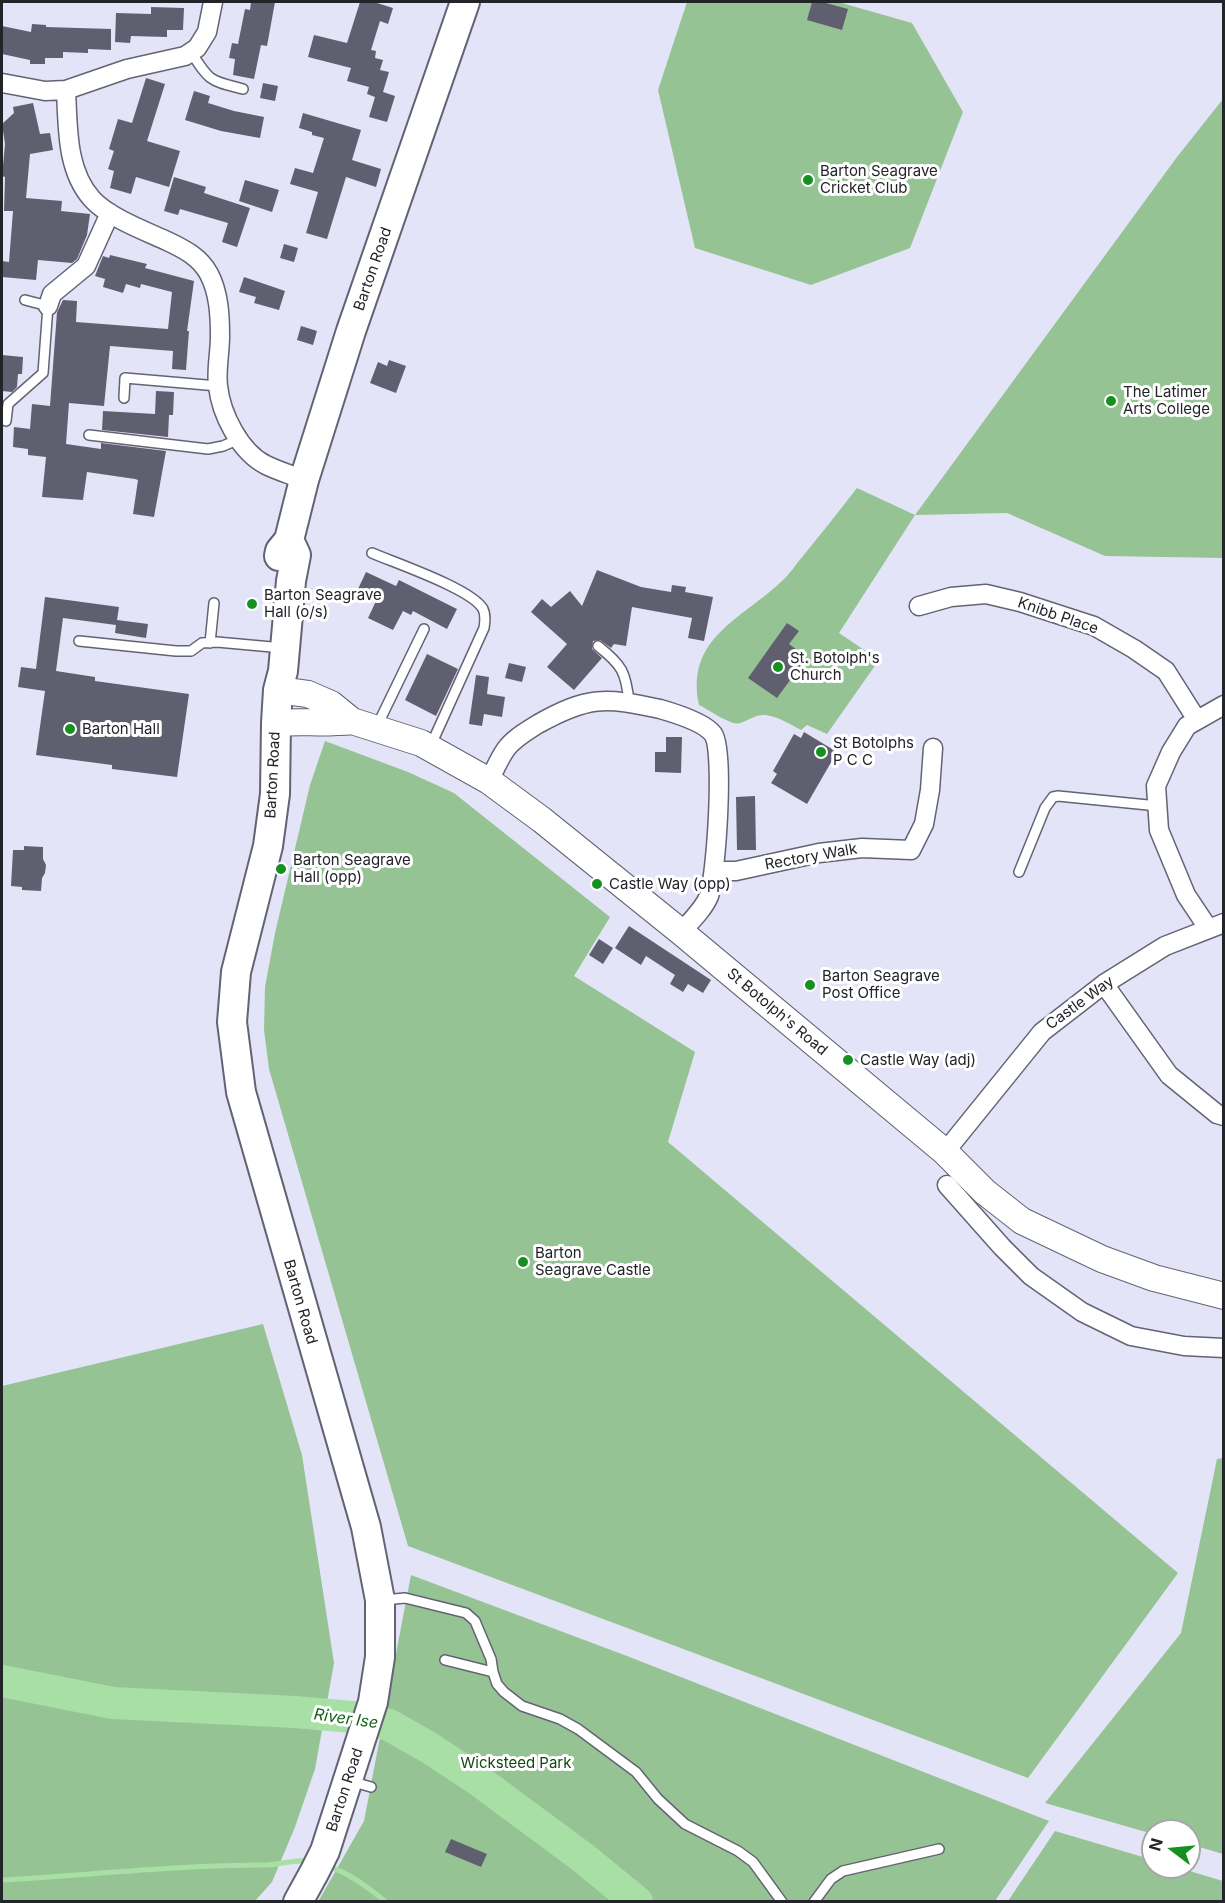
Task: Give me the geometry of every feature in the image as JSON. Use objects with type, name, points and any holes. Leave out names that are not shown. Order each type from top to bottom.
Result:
[{"type":"main road","name":"Barton Road","points":[[298,1902],[315,1871],[329,1837],[359,1783],[360,1744],[373,1701],[380,1657],[380,1600],[366,1527],[241,1092],[232,1022],[236,972],[268,846],[275,794],[278,690],[269,673],[277,648],[276,567],[280,551],[290,540],[304,480],[351,331],[465,2]]},
{"type":"street","points":[[2,82],[45,90],[66,90],[127,69],[185,56],[197,48],[207,32],[213,2]]},
{"type":"street","points":[[66,90],[69,146],[78,178],[93,200],[110,213],[191,253],[210,275],[220,310],[218,386],[224,411],[237,440],[264,465],[304,480]]},
{"type":"street","points":[[48,306],[52,294],[86,266],[110,213]]},
{"type":"street","name":"Knibb Place","points":[[919,606],[951,597],[986,594],[1020,602],[1059,617],[1094,626],[1166,671],[1197,720]]},
{"type":"street","name":"St Botolph's Road","points":[[278,690],[308,694],[331,704],[352,721],[430,748],[489,781],[542,820],[681,932],[945,1152],[985,1192],[1022,1221],[1102,1259],[1154,1278],[1215,1293]]},
{"type":"street","points":[[489,781],[506,749],[514,741],[565,709],[591,702],[628,702],[668,711],[698,723],[713,734],[719,752],[714,871],[704,906],[681,932]]},
{"type":"street","points":[[1216,926],[1186,895],[1172,864],[1160,830],[1156,786],[1171,752],[1187,726],[1224,705]]},
{"type":"street","name":"St Botolph's Road","points":[[276,723],[328,724],[352,721]]},
{"type":"street","name":"Rectory Walk","points":[[714,871],[736,871],[819,853],[862,848],[911,850],[924,824],[930,790],[933,748]]},
{"type":"street","name":"Castle Way","points":[[945,1152],[1042,1032],[1104,984],[1165,946],[1216,926]]},
{"type":"street","points":[[1104,984],[1169,1075],[1217,1114],[1224,1116]]},
{"type":"street","points":[[947,1185],[1031,1276],[1082,1312],[1131,1336],[1184,1346],[1224,1348]]},
{"type":"street","points":[[1002,1247],[1022,1221]]},
{"type":"lane","points":[[191,52],[210,79],[243,89]]},
{"type":"lane","points":[[6,421],[8,404],[43,373],[48,306],[25,300]]},
{"type":"lane","points":[[124,398],[125,378],[218,386]]},
{"type":"lane","points":[[89,435],[208,449],[237,440]]},
{"type":"lane","points":[[372,553],[464,592],[483,609],[484,628],[430,748]]},
{"type":"lane","points":[[210,643],[214,603]]},
{"type":"lane","points":[[376,729],[424,629]]},
{"type":"lane","points":[[79,640],[184,651],[191,651],[202,643],[277,648]]},
{"type":"lane","points":[[598,646],[620,666],[627,683],[628,702]]},
{"type":"lane","points":[[1019,872],[1045,808],[1053,797],[1158,806]]},
{"type":"lane","points":[[380,1600],[405,1598],[466,1613],[475,1621],[481,1632],[497,1684],[513,1700],[522,1706],[560,1719],[578,1729],[636,1772],[658,1799],[685,1824],[698,1832],[711,1836],[753,1863],[782,1902]]},
{"type":"lane","points":[[446,1660],[493,1672]]},
{"type":"lane","points":[[814,1902],[831,1879],[843,1871],[939,1848]]},
{"type":"green space","name":"Barton Seagrave Cricket Club","points":[[687,2],[838,2],[912,23],[963,112],[910,248],[811,285],[695,248],[658,90]]},
{"type":"green space","name":"The Latimer Arts College","points":[[1223,99],[1224,514],[1220,515],[1223,515],[1223,558],[1105,556],[1007,513],[915,515],[1177,157]]},
{"type":"green space","points":[[857,488],[915,515],[839,633],[879,660],[827,734],[807,725],[801,730],[765,715],[733,723],[699,705],[697,682],[700,663],[709,646],[734,619],[785,578]]},
{"type":"green space","points":[[325,741],[408,772],[454,793],[610,917],[574,976],[695,1052],[668,1142],[1178,1573],[1028,1778],[408,1546],[269,1069],[264,1030],[265,987],[275,933],[310,785]]},
{"type":"green space","points":[[263,1324],[302,1455],[334,1663],[315,1769],[295,1827],[272,1882],[255,1901],[2,1901],[2,1386]]},
{"type":"green space","points":[[1224,1458],[1223,1854],[1201,1848],[1201,1819],[1141,1819],[1141,1831],[1045,1803],[1181,1633],[1217,1459]]},
{"type":"green space","name":"Wicksteed Park","points":[[411,1575],[627,1656],[1049,1821],[995,1901],[318,1902],[364,1821]]},
{"type":"green space","points":[[1055,1831],[1141,1856],[1141,1879],[1201,1879],[1201,1874],[1223,1881],[1223,1901],[1008,1901]]},
{"type":"building","points":[[251,2],[275,2],[267,46],[261,45],[254,79],[233,75],[235,59],[229,58],[232,43],[238,44],[245,9],[250,10]]},
{"type":"building","points":[[360,2],[374,2],[393,8],[388,24],[380,21],[371,50],[376,51],[375,58],[383,60],[380,70],[389,72],[383,92],[395,96],[387,122],[369,117],[375,97],[367,94],[369,87],[347,81],[351,68],[308,57],[314,35],[347,43]]},
{"type":"building","points":[[812,2],[822,2],[848,9],[842,30],[807,20]]},
{"type":"building","points":[[151,7],[184,8],[183,30],[167,30],[167,37],[131,36],[130,43],[115,42],[116,13],[151,14]]},
{"type":"building","points":[[32,24],[46,25],[46,27],[111,29],[111,50],[88,49],[88,53],[63,52],[63,58],[45,58],[45,64],[30,64],[30,60],[2,54],[2,26],[31,32]]},
{"type":"building","points":[[146,78],[165,84],[147,141],[180,151],[169,187],[136,177],[131,194],[110,188],[114,171],[108,169],[114,151],[109,149],[118,119],[132,123]]},
{"type":"building","points":[[263,83],[278,86],[275,101],[260,98]]},
{"type":"building","points":[[194,91],[210,96],[208,103],[264,117],[260,138],[221,131],[185,120]]},
{"type":"building","points":[[33,103],[40,134],[50,133],[53,150],[30,154],[26,198],[62,201],[61,211],[90,214],[87,235],[77,259],[72,263],[38,260],[36,280],[2,277],[2,261],[9,262],[13,211],[4,211],[5,177],[2,176],[5,144],[2,124],[14,113],[13,107]]},
{"type":"building","points":[[303,113],[361,130],[352,160],[381,169],[376,187],[346,177],[327,239],[306,233],[318,192],[290,184],[295,168],[313,173],[324,138],[299,128]]},
{"type":"building","points":[[174,177],[206,187],[204,193],[250,208],[237,247],[222,242],[228,223],[180,209],[178,215],[164,211]]},
{"type":"building","points":[[245,180],[279,190],[272,212],[239,201]]},
{"type":"building","points":[[284,244],[298,248],[294,262],[280,258]]},
{"type":"building","points":[[110,255],[147,264],[145,268],[194,281],[187,331],[189,331],[186,370],[172,369],[173,351],[110,346],[104,406],[69,403],[66,444],[101,449],[101,443],[166,451],[154,517],[133,514],[138,480],[135,479],[87,472],[83,500],[42,497],[46,457],[28,455],[28,449],[13,447],[14,427],[30,429],[32,404],[50,406],[57,312],[63,300],[77,301],[76,322],[168,329],[172,292],[141,284],[140,288],[126,284],[123,293],[103,287],[105,279],[95,276],[103,256],[109,258]]},
{"type":"building","points":[[244,277],[285,291],[279,310],[254,303],[256,297],[239,292]]},
{"type":"building","points":[[301,326],[317,331],[313,345],[297,340]]},
{"type":"building","points":[[2,355],[23,357],[22,374],[18,374],[17,387],[12,392],[2,391]]},
{"type":"building","points":[[389,360],[406,366],[396,393],[370,383],[378,362],[387,366]]},
{"type":"building","points":[[156,391],[174,392],[173,415],[169,415],[168,437],[102,430],[103,411],[155,414]]},
{"type":"building","points":[[597,570],[641,587],[671,592],[672,585],[686,587],[685,592],[713,597],[704,641],[688,638],[692,618],[632,607],[626,646],[614,644],[611,648],[600,640],[593,641],[592,649],[602,658],[574,690],[547,667],[567,644],[531,612],[542,599],[551,607],[570,591],[582,606]]},
{"type":"building","points":[[366,572],[396,586],[399,580],[457,609],[447,629],[413,611],[411,615],[403,611],[393,630],[368,618],[377,599],[358,589]]},
{"type":"building","name":"Barton Hall","points":[[45,597],[119,607],[117,620],[148,624],[146,638],[115,633],[116,625],[63,618],[56,671],[95,677],[95,681],[189,694],[177,777],[112,769],[112,765],[36,755],[45,691],[18,687],[21,667],[36,669]]},
{"type":"building","name":"St. Botolph's Church","points":[[787,623],[799,631],[789,644],[807,657],[777,698],[748,678]]},
{"type":"building","points":[[427,654],[458,669],[436,716],[405,700]]},
{"type":"building","points":[[509,663],[526,667],[522,682],[505,678]]},
{"type":"building","points":[[476,675],[489,677],[487,694],[505,697],[502,717],[484,714],[482,726],[469,724]]},
{"type":"building","points":[[804,732],[837,752],[807,804],[771,783],[777,774],[773,771],[794,734],[801,738]]},
{"type":"building","points":[[666,737],[682,737],[681,773],[655,772],[655,752],[666,752]]},
{"type":"building","points":[[755,796],[756,850],[737,850],[736,797]]},
{"type":"building","points":[[24,846],[43,847],[43,859],[46,865],[41,891],[22,890],[22,887],[11,886],[13,850],[24,850]]},
{"type":"building","points":[[629,926],[711,980],[703,993],[688,984],[683,992],[670,984],[675,975],[646,956],[641,965],[615,948]]},
{"type":"building","points":[[599,939],[613,948],[603,964],[589,955]]},
{"type":"building","points":[[451,1839],[487,1854],[481,1867],[445,1852]]},
{"type":"waterway","name":"River Ise","points":[[2,1681],[113,1703],[295,1712],[364,1718],[389,1725],[478,1780],[582,1857],[637,1902]]},
{"type":"waterway","points":[[2,1880],[167,1868],[311,1862]]},
{"type":"waterway","points":[[326,1866],[350,1876],[386,1902]]},
{"type":"place","name":"Barton Seagrave Cricket Club","points":[[808,180]]},
{"type":"place","name":"The Latimer Arts College","points":[[1111,401]]},
{"type":"place","name":"Barton Seagrave Hall (o/s)","points":[[252,604]]},
{"type":"place","name":"St. Botolph's Church","points":[[778,667]]},
{"type":"place","name":"Barton Hall","points":[[70,729]]},
{"type":"place","name":"St Botolphs P C C","points":[[821,752]]},
{"type":"place","name":"Barton Seagrave Hall (opp)","points":[[281,869]]},
{"type":"place","name":"Castle Way (opp)","points":[[597,884]]},
{"type":"place","name":"Barton Seagrave Post Office","points":[[810,985]]},
{"type":"place","name":"Castle Way (adj)","points":[[848,1060]]},
{"type":"place","name":"Barton Seagrave Castle","points":[[523,1262]]}]
